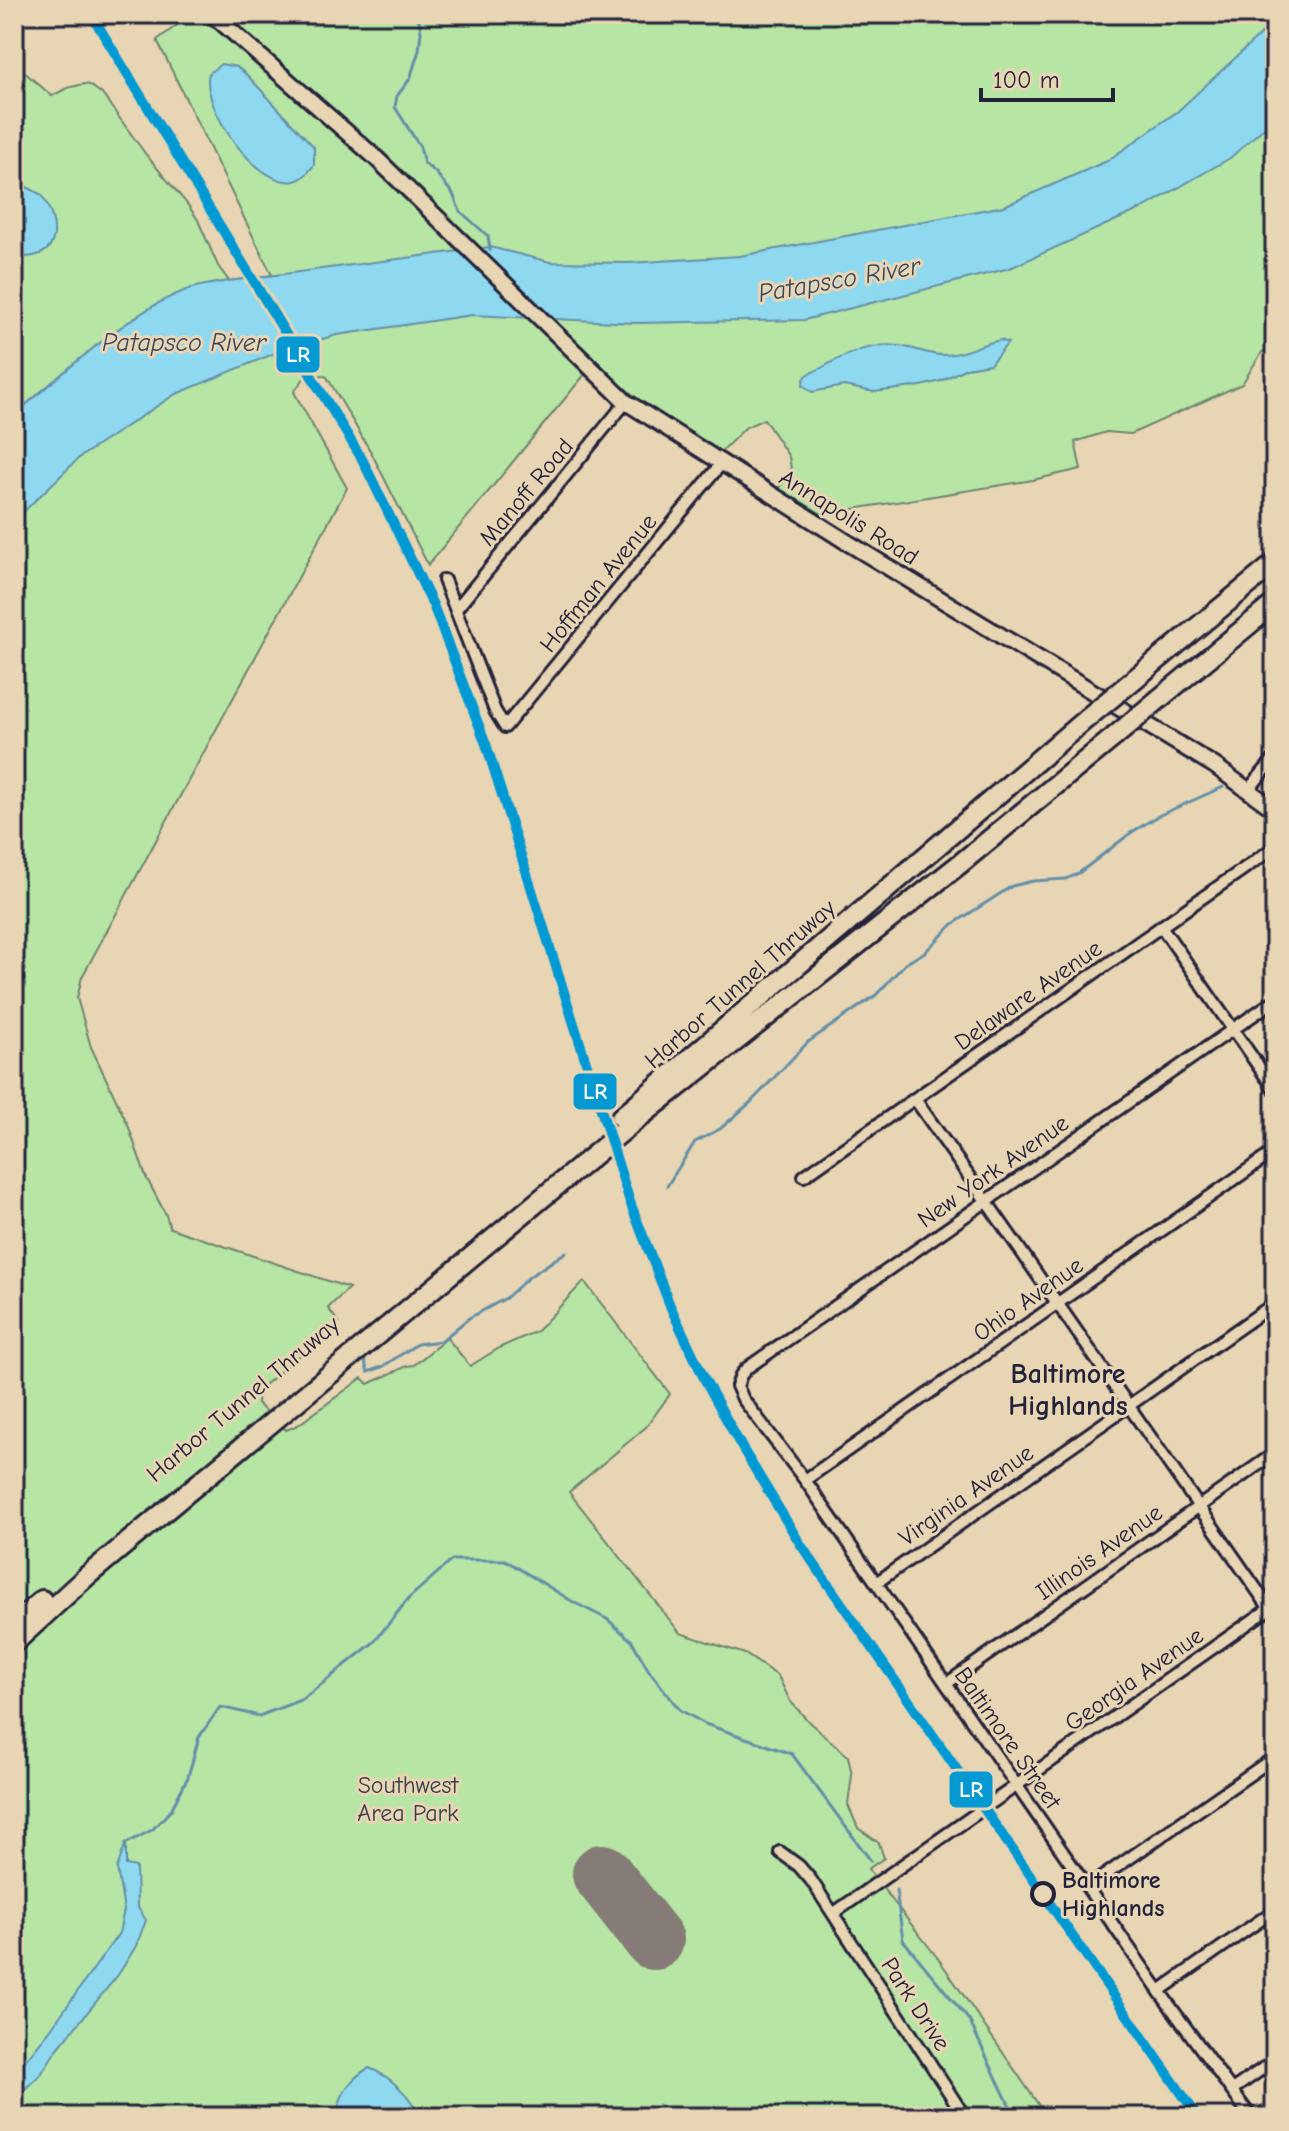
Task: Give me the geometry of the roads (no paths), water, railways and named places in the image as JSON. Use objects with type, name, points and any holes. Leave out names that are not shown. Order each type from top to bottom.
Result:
[{"type":"highway","name":"Harbor Tunnel Thruway","points":[[628,1119],[957,827],[1275,563]]},
{"type":"highway","name":"Harbor Tunnel Thruway","points":[[14,1624],[628,1119],[961,863],[1275,603]]},
{"type":"highway","name":"Harbor Tunnel Thruway","points":[[14,1643],[78,1583],[412,1298]]},
{"type":"main road","name":"Annapolis Road","points":[[212,14],[330,115],[626,402],[721,464],[1249,789],[1275,810]]},
{"type":"street","name":"Manoff Road","points":[[457,608],[626,402]]},
{"type":"street","name":"Hoffman Avenue","points":[[457,608],[495,711],[505,727],[721,464]]},
{"type":"street","points":[[444,580],[457,608]]},
{"type":"street","points":[[1249,789],[1275,758]]},
{"type":"street","name":"Delaware Avenue","points":[[804,1176],[1275,847]]},
{"type":"street","points":[[1161,926],[1275,1090]]},
{"type":"street","name":"New York Avenue","points":[[738,1381],[747,1368],[1275,1000]]},
{"type":"street","points":[[915,1099],[1273,1610]]},
{"type":"street","name":"Ohio Avenue","points":[[805,1480],[1275,1151]]},
{"type":"street","name":"Virginia Avenue","points":[[876,1583],[1275,1303]]},
{"type":"street","name":"Baltimore Street","points":[[738,1381],[743,1399],[805,1480],[1159,1991],[1251,2117]]},
{"type":"street","name":"Illinois Avenue","points":[[946,1684],[1275,1453]]},
{"type":"street","name":"Georgia Avenue","points":[[1017,1786],[1273,1610]]},
{"type":"street","points":[[1088,1887],[1275,1757]]},
{"type":"street","points":[[834,1913],[1017,1786]]},
{"type":"street","name":"Park Drive","points":[[780,1852],[805,1873],[834,1913],[965,2117]]},
{"type":"street","points":[[1159,1991],[1275,1910]]},
{"type":"street","points":[[1232,2090],[1275,2060]]},
{"type":"water","name":"Patapsco River","points":[[1275,21],[1275,118],[1230,158],[1143,208],[1010,268],[804,320],[636,323],[472,315],[337,335],[285,349],[174,395],[80,457],[14,521],[14,415],[123,326],[146,310],[192,288],[490,247],[550,262],[628,263],[740,256],[1004,206],[1107,161],[1178,111]]},
{"type":"water","points":[[221,64],[237,67],[248,76],[314,147],[314,165],[303,177],[295,181],[280,180],[249,159],[235,143],[213,105],[209,88],[209,73]]},
{"type":"water","points":[[25,186],[42,195],[52,216],[54,236],[45,251],[22,257],[14,249],[14,190]]},
{"type":"water","points":[[1001,340],[1008,343],[990,364],[966,368],[941,381],[921,386],[874,392],[844,386],[812,392],[803,385],[810,373],[870,347],[900,346],[949,355]]},
{"type":"water","points":[[126,1842],[126,1865],[136,1867],[137,1906],[146,1920],[136,1946],[118,1975],[55,2052],[41,2074],[14,2099],[14,2074],[50,2030],[119,1933],[124,1910],[117,1868]]},
{"type":"water","points":[[369,2068],[399,2088],[416,2109],[418,2117],[339,2117],[340,2102],[346,2088]]},
{"type":"waterway","points":[[418,14],[421,32],[419,50],[410,79],[397,96],[395,107],[420,147],[424,163],[453,194],[460,211],[488,236],[490,250]]},
{"type":"waterway","points":[[667,1186],[695,1142],[720,1129],[751,1102],[808,1042],[876,995],[905,964],[925,952],[953,924],[1012,886],[1066,879],[1079,873],[1132,832],[1160,815],[1223,787]]},
{"type":"waterway","points":[[363,1356],[368,1372],[382,1367],[417,1344],[441,1341],[469,1318],[506,1298],[529,1277],[566,1252]]},
{"type":"waterway","points":[[125,1844],[152,1830],[171,1810],[188,1777],[199,1737],[220,1707],[259,1716],[303,1699],[374,1642],[409,1598],[452,1560],[505,1560],[607,1619],[632,1641],[649,1671],[680,1710],[705,1724],[792,1754],[871,1861]]},
{"type":"waterway","points":[[896,1890],[903,1940],[969,2020],[1015,2117]]},
{"type":"place","name":"Baltimore Highlands","points":[[1043,1894]]},
{"type":"district","name":"Baltimore Highlands","points":[[1068,1389]]},
{"type":"park label","name":"Southwest Area Park","points":[[408,1799]]}]
